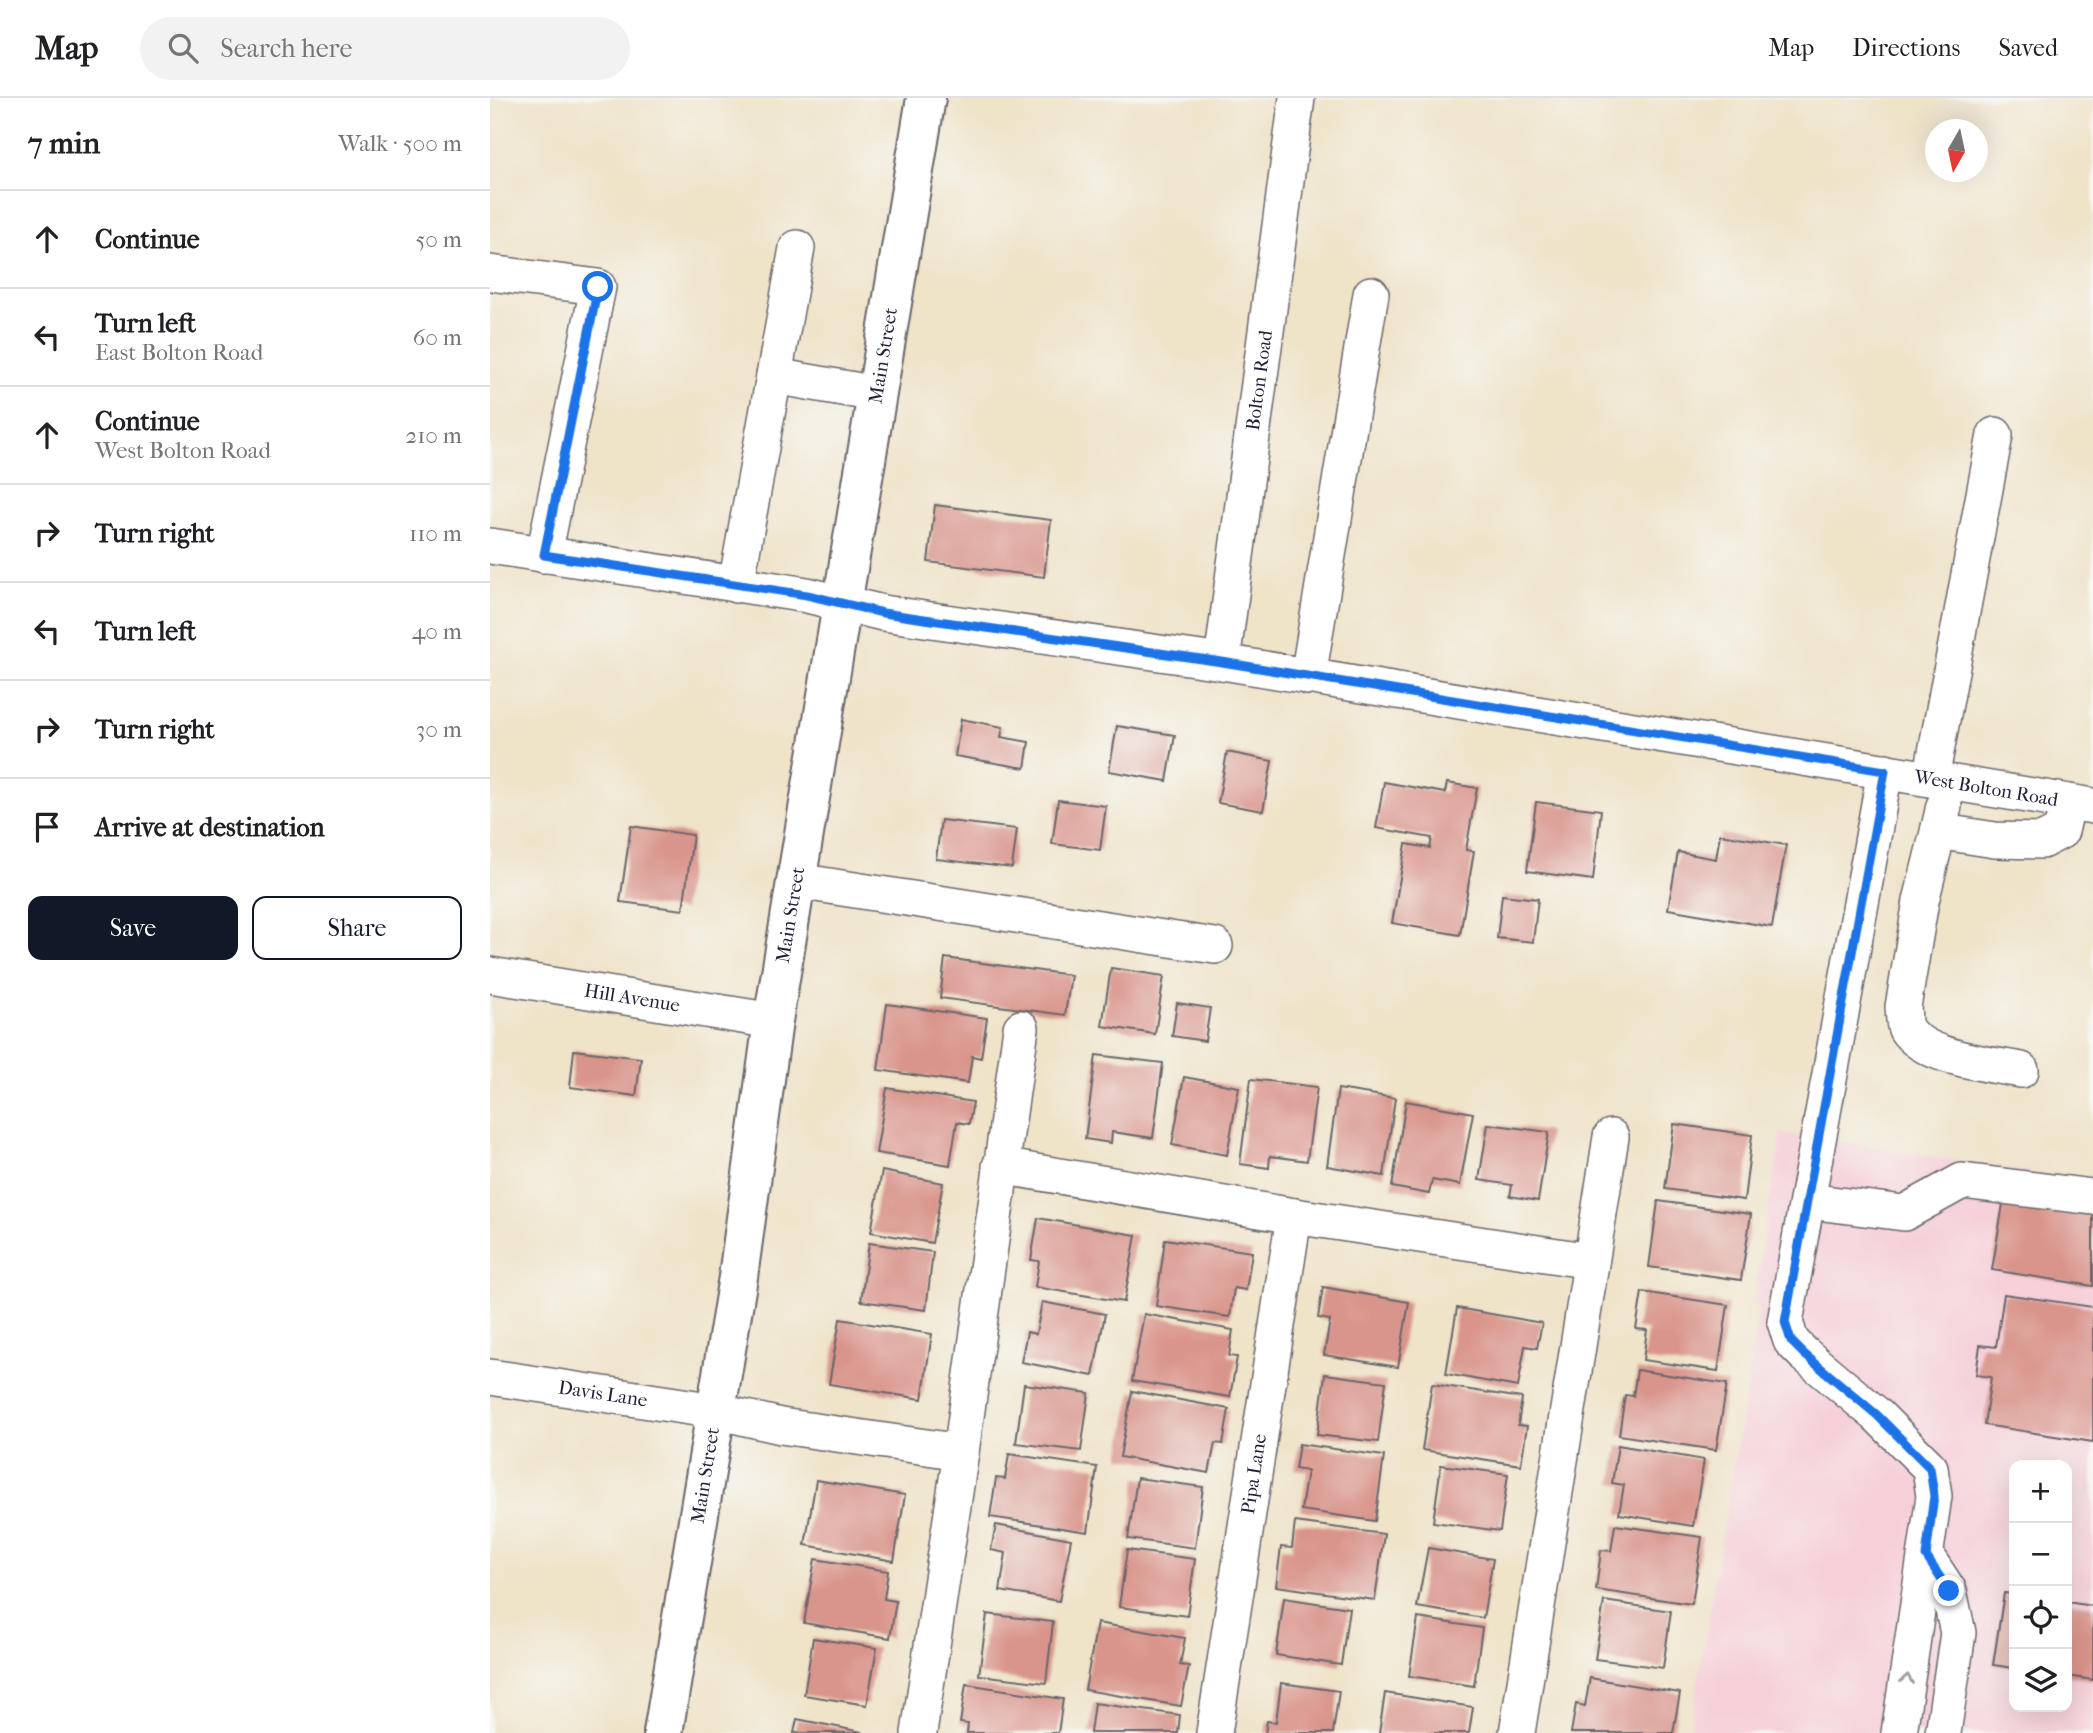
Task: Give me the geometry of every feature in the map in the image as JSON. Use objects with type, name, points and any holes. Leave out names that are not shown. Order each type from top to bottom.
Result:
[{"type":"main road","name":"Main Street","points":[[663,1733],[738,1277],[773,1021],[926,98]]},
{"type":"street","name":"Bolton Road","points":[[1222,662],[1297,98]]},
{"type":"street","points":[[736,585],[797,248]]},
{"type":"street","points":[[490,273],[598,287],[544,555]]},
{"type":"street","points":[[1308,677],[1371,294]]},
{"type":"street","points":[[774,376],[877,394]]},
{"type":"street","points":[[1995,435],[1940,781],[1939,828],[1922,901],[1903,1007],[1907,1031],[1925,1045],[1944,1055],[2021,1070]]},
{"type":"street","name":"West Bolton Road","points":[[490,547],[807,595],[897,615],[1222,662],[2081,804]]},
{"type":"street","points":[[1885,771],[1785,1322],[1791,1341],[1877,1415],[1930,1468],[1934,1496],[1899,1733]]},
{"type":"street","points":[[1939,828],[1953,835],[2042,841],[2061,831],[2081,804]]},
{"type":"street","points":[[797,881],[1215,946]]},
{"type":"street","name":"Hill Avenue","points":[[490,975],[773,1021]]},
{"type":"street","points":[[919,1733],[1021,1028]]},
{"type":"street","points":[[1517,1733],[1611,1137]]},
{"type":"street","points":[[1000,1166],[1294,1216],[1591,1261]]},
{"type":"street","points":[[1808,1201],[1904,1213],[1962,1181],[2093,1197]]},
{"type":"street","name":"Pipa Lane","points":[[1214,1733],[1294,1216]]},
{"type":"street","name":"Davis Lane","points":[[490,1377],[716,1411],[781,1426],[961,1452]]},
{"type":"street","points":[[1926,1556],[1949,1591],[1958,1633],[1943,1733]]},
{"type":"shaded area","points":[[1781,1133],[2093,1182],[2093,1733],[1689,1733],[1760,1307],[1753,1304]]},
{"type":"building","points":[[935,505],[1051,520],[1044,577],[928,562]]},
{"type":"building","points":[[961,719],[1003,727],[1001,737],[1029,742],[1025,768],[955,756]]},
{"type":"building","points":[[1117,726],[1175,735],[1167,781],[1109,771]]},
{"type":"building","points":[[1227,752],[1272,761],[1263,811],[1218,803]]},
{"type":"building","points":[[1384,782],[1445,793],[1447,783],[1477,788],[1466,850],[1474,851],[1460,935],[1392,923],[1406,844],[1430,848],[1432,838],[1376,828]]},
{"type":"building","points":[[1058,800],[1106,806],[1100,850],[1052,844]]},
{"type":"building","points":[[1536,802],[1601,810],[1593,880],[1527,871]]},
{"type":"building","points":[[941,820],[1017,829],[1012,868],[936,859]]},
{"type":"building","points":[[631,826],[693,835],[683,910],[620,902]]},
{"type":"building","points":[[1720,834],[1786,845],[1772,927],[1668,909],[1678,852],[1716,859]]},
{"type":"building","points":[[1502,895],[1538,899],[1533,942],[1497,938]]},
{"type":"building","points":[[945,958],[1071,975],[1065,1015],[940,998]]},
{"type":"building","points":[[1111,968],[1164,976],[1155,1034],[1102,1026]]},
{"type":"building","points":[[1177,1003],[1210,1008],[1205,1041],[1172,1036]]},
{"type":"building","points":[[887,1004],[987,1018],[981,1058],[972,1056],[968,1083],[878,1070]]},
{"type":"building","points":[[574,1050],[641,1058],[636,1096],[570,1087]]},
{"type":"building","points":[[1096,1055],[1163,1063],[1153,1138],[1112,1132],[1111,1143],[1085,1139]]},
{"type":"building","points":[[1184,1077],[1239,1087],[1227,1155],[1172,1145]]},
{"type":"building","points":[[1251,1079],[1317,1087],[1307,1161],[1270,1156],[1269,1168],[1240,1164]]},
{"type":"building","points":[[887,1088],[973,1102],[969,1124],[957,1122],[950,1165],[876,1153]]},
{"type":"building","points":[[1338,1089],[1395,1098],[1384,1176],[1327,1166]]},
{"type":"building","points":[[1406,1101],[1473,1113],[1460,1185],[1432,1180],[1429,1194],[1392,1187]]},
{"type":"building","points":[[1488,1124],[1549,1132],[1538,1201],[1510,1196],[1512,1185],[1479,1180]]},
{"type":"building","points":[[1674,1124],[1752,1135],[1744,1200],[1665,1189]]},
{"type":"building","points":[[882,1171],[943,1183],[932,1243],[871,1232]]},
{"type":"building","points":[[2004,1198],[2093,1211],[2093,1286],[1992,1270]]},
{"type":"building","points":[[1658,1201],[1751,1214],[1741,1280],[1649,1267]]},
{"type":"building","points":[[1038,1218],[1136,1235],[1124,1302],[1035,1287],[1039,1261],[1031,1260]]},
{"type":"building","points":[[1165,1239],[1252,1252],[1246,1290],[1234,1288],[1230,1317],[1156,1306]]},
{"type":"building","points":[[869,1243],[933,1252],[926,1310],[861,1301]]},
{"type":"building","points":[[1323,1287],[1409,1302],[1398,1367],[1324,1355],[1330,1320],[1318,1318]]},
{"type":"building","points":[[1642,1292],[1728,1305],[1718,1371],[1643,1360],[1647,1330],[1636,1329]]},
{"type":"building","points":[[2004,1294],[2093,1307],[2093,1442],[1984,1425],[1991,1377],[1976,1375],[1980,1345],[1996,1347]]},
{"type":"building","points":[[1042,1302],[1105,1314],[1093,1376],[1021,1362],[1027,1332],[1036,1334]]},
{"type":"building","points":[[1457,1308],[1542,1323],[1537,1348],[1525,1346],[1518,1387],[1446,1374]]},
{"type":"building","points":[[1144,1314],[1233,1330],[1229,1356],[1237,1357],[1230,1397],[1132,1381]]},
{"type":"building","points":[[840,1319],[932,1334],[922,1399],[829,1384]]},
{"type":"building","points":[[1637,1370],[1727,1384],[1716,1450],[1619,1435],[1625,1395],[1633,1396]]},
{"type":"building","points":[[1325,1374],[1386,1382],[1378,1442],[1317,1435]]},
{"type":"building","points":[[1024,1384],[1089,1393],[1081,1451],[1016,1443]]},
{"type":"building","points":[[1432,1384],[1522,1398],[1518,1425],[1527,1426],[1521,1465],[1422,1450]]},
{"type":"building","points":[[1132,1391],[1229,1409],[1223,1444],[1215,1443],[1209,1473],[1120,1457]]},
{"type":"building","points":[[1299,1444],[1384,1456],[1375,1521],[1301,1510],[1307,1471],[1295,1469]]},
{"type":"building","points":[[1618,1445],[1704,1460],[1693,1526],[1619,1514],[1624,1485],[1612,1483]]},
{"type":"building","points":[[1009,1454],[1097,1467],[1088,1532],[990,1517],[996,1478],[1005,1479]]},
{"type":"building","points":[[1441,1465],[1508,1474],[1500,1531],[1433,1522]]},
{"type":"building","points":[[1137,1478],[1203,1487],[1195,1548],[1128,1539]]},
{"type":"building","points":[[816,1480],[905,1495],[894,1561],[805,1545]]},
{"type":"building","points":[[1295,1522],[1384,1534],[1375,1600],[1276,1586],[1281,1547],[1292,1548]]},
{"type":"building","points":[[996,1525],[1071,1539],[1059,1601],[1000,1591],[1006,1553],[991,1550]]},
{"type":"building","points":[[1615,1525],[1702,1537],[1692,1604],[1596,1590],[1601,1550],[1611,1551]]},
{"type":"building","points":[[1428,1548],[1493,1559],[1483,1618],[1417,1607]]},
{"type":"building","points":[[1127,1550],[1195,1559],[1187,1616],[1119,1607]]},
{"type":"building","points":[[815,1559],[888,1571],[884,1599],[896,1601],[890,1638],[804,1623]]},
{"type":"building","points":[[2004,1593],[2009,1594],[2009,1667],[1993,1665]]},
{"type":"building","points":[[1284,1598],[1349,1608],[1341,1665],[1276,1655]]},
{"type":"building","points":[[1604,1601],[1671,1611],[1663,1668],[1595,1659]]},
{"type":"building","points":[[2072,1603],[2093,1606],[2093,1680],[2072,1677]]},
{"type":"building","points":[[987,1614],[1053,1622],[1046,1683],[979,1675]]},
{"type":"building","points":[[1418,1618],[1482,1628],[1474,1686],[1409,1676]]},
{"type":"building","points":[[1097,1623],[1185,1638],[1180,1665],[1189,1666],[1181,1706],[1085,1690]]},
{"type":"building","points":[[813,1638],[877,1648],[867,1705],[804,1695]]},
{"type":"building","points":[[1590,1678],[1680,1693],[1673,1733],[1571,1733],[1576,1704],[1585,1706]]},
{"type":"building","points":[[1281,1683],[1339,1691],[1333,1733],[1265,1733],[1267,1721],[1276,1722]]},
{"type":"building","points":[[966,1684],[1063,1699],[1058,1733],[967,1733],[968,1724],[960,1723]]},
{"type":"building","points":[[1385,1693],[1473,1707],[1469,1733],[1379,1733]]},
{"type":"building","points":[[1094,1703],[1180,1715],[1178,1733],[1090,1733]]},
{"type":"building","points":[[797,1719],[862,1732],[862,1733],[794,1733]]},
{"type":"route","points":[[598,287],[544,555],[807,595],[883,613],[1222,662],[1885,771],[1785,1322],[1791,1341],[1877,1415],[1930,1468],[1934,1496],[1926,1556],[1949,1591]]}]
